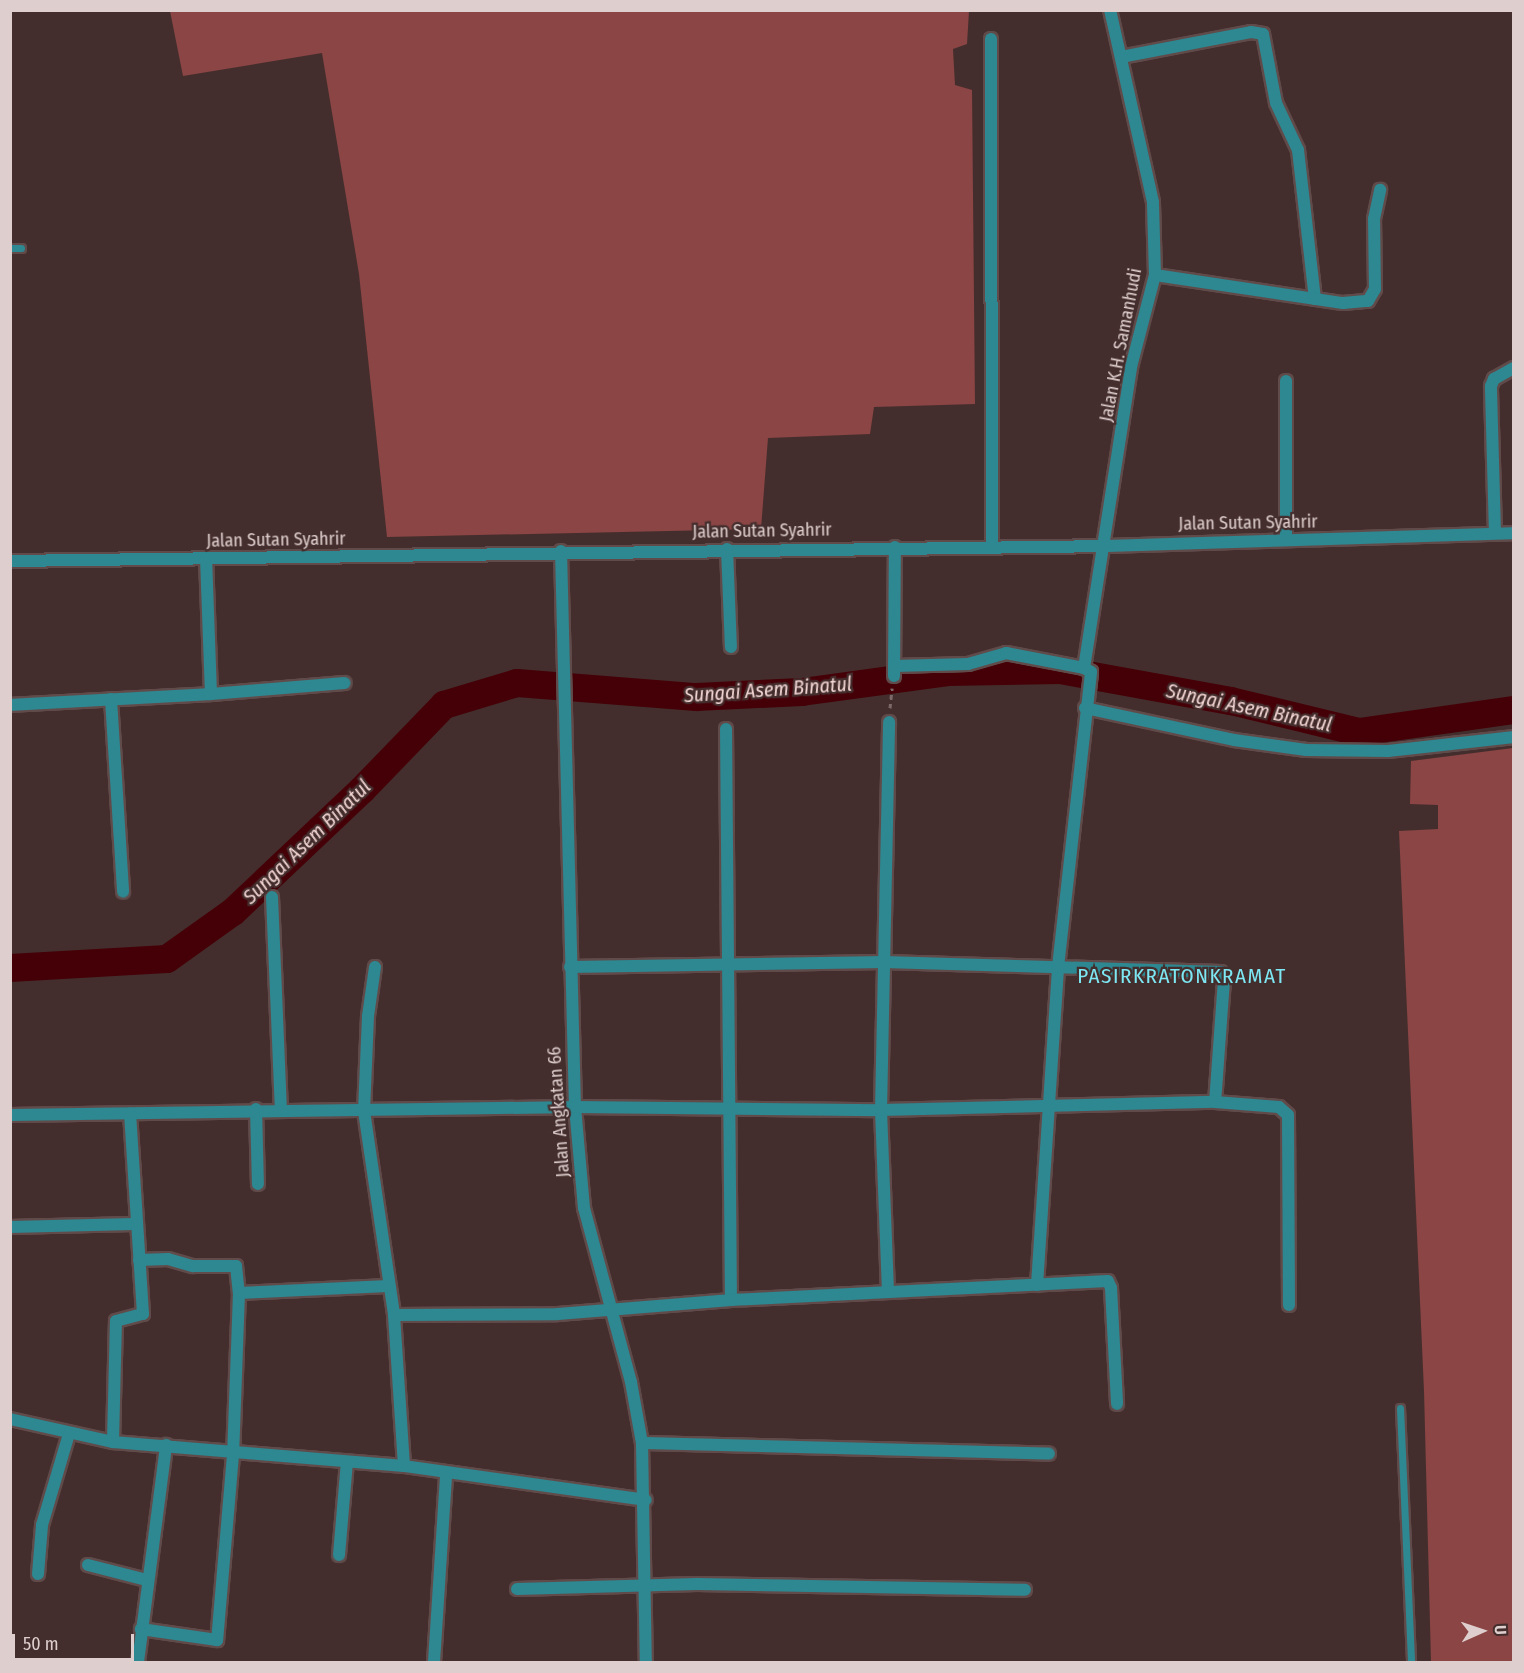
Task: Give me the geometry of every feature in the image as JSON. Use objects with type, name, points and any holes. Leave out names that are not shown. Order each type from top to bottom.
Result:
[{"type":"street","name":"Jalan K.H. Samanhudi","points":[[1037,1285],[1047,1106],[1058,967],[1088,670],[1131,367],[1155,275],[1154,202],[1110,10]]},
{"type":"street","points":[[1121,57],[1251,32],[1263,34],[1276,103],[1298,150],[1314,299]]},
{"type":"street","points":[[991,39],[992,547]]},
{"type":"street","points":[[1155,275],[1359,304],[1372,299],[1374,219],[1380,190]]},
{"type":"street","points":[[1496,533],[1491,386],[1494,379],[1514,368]]},
{"type":"street","points":[[1286,381],[1286,539]]},
{"type":"street","name":"Jalan Sutan Syahrir","points":[[10,561],[206,560],[561,551],[1105,546],[1514,533]]},
{"type":"street","points":[[895,547],[894,671],[968,664],[1006,653],[1088,670]]},
{"type":"street","points":[[727,549],[731,647]]},
{"type":"street","name":"Jalan Angkatan 66","points":[[561,551],[567,678],[570,967],[575,1107],[584,1208],[609,1310],[632,1382],[642,1443],[646,1500],[646,1662]]},
{"type":"street","points":[[206,560],[211,694]]},
{"type":"street","points":[[10,705],[211,694],[345,683]]},
{"type":"street","points":[[111,699],[123,892]]},
{"type":"street","points":[[1086,706],[1234,740],[1305,750],[1388,751],[1514,737]]},
{"type":"street","points":[[888,1292],[880,1110],[889,722]]},
{"type":"street","points":[[726,729],[727,1110],[731,1300]]},
{"type":"street","points":[[272,897],[281,1110]]},
{"type":"street","points":[[570,967],[884,962],[1222,973],[1215,1102]]},
{"type":"street","points":[[375,967],[368,1016],[364,1111],[394,1315],[404,1466]]},
{"type":"street","points":[[10,1115],[256,1109],[364,1111],[575,1107],[880,1110],[1215,1102],[1280,1107],[1287,1112],[1289,1305]]},
{"type":"street","points":[[256,1109],[258,1184]]},
{"type":"street","points":[[112,1442],[116,1321],[142,1315],[139,1260],[134,1224],[130,1113]]},
{"type":"street","points":[[10,1227],[134,1224]]},
{"type":"street","points":[[139,1260],[168,1258],[193,1266],[236,1266],[239,1293],[233,1455],[217,1640],[141,1629]]},
{"type":"street","points":[[394,1315],[609,1310],[731,1300],[1109,1282],[1117,1404]]},
{"type":"street","points":[[239,1293],[388,1286]]},
{"type":"street","points":[[10,1419],[112,1442],[166,1445],[233,1455],[404,1466],[446,1474],[646,1500]]},
{"type":"street","points":[[38,1574],[42,1525],[69,1434]]},
{"type":"street","points":[[642,1443],[1049,1454]]},
{"type":"street","points":[[138,1662],[166,1445]]},
{"type":"street","points":[[339,1555],[347,1462]]},
{"type":"street","points":[[434,1662],[446,1474]]},
{"type":"street","points":[[88,1564],[147,1580]]},
{"type":"street","points":[[517,1589],[645,1585],[1025,1590]]},
{"type":"lane","points":[[10,248],[21,248]]},
{"type":"lane","points":[[1400,1408],[1411,1662]]},
{"type":"path","points":[[889,722],[894,671]]},
{"type":"shaded area","points":[[170,11],[969,11],[967,44],[953,49],[955,85],[972,90],[975,404],[874,407],[870,434],[768,438],[761,529],[387,537],[359,274],[322,53],[183,76]]},
{"type":"shaded area","points":[[1513,748],[1513,1662],[1431,1662],[1424,1391],[1399,831],[1438,829],[1438,805],[1410,804],[1411,761]]},
{"type":"waterway","name":"Sungai Asem Binatul","points":[[10,968],[167,959],[233,912],[362,790],[444,705],[517,683],[696,697],[802,692],[948,672],[1060,670],[1231,701],[1359,732],[1514,710]]},
{"type":"district","name":"PASIRKRATONKRAMAT","points":[[1182,976]]}]
